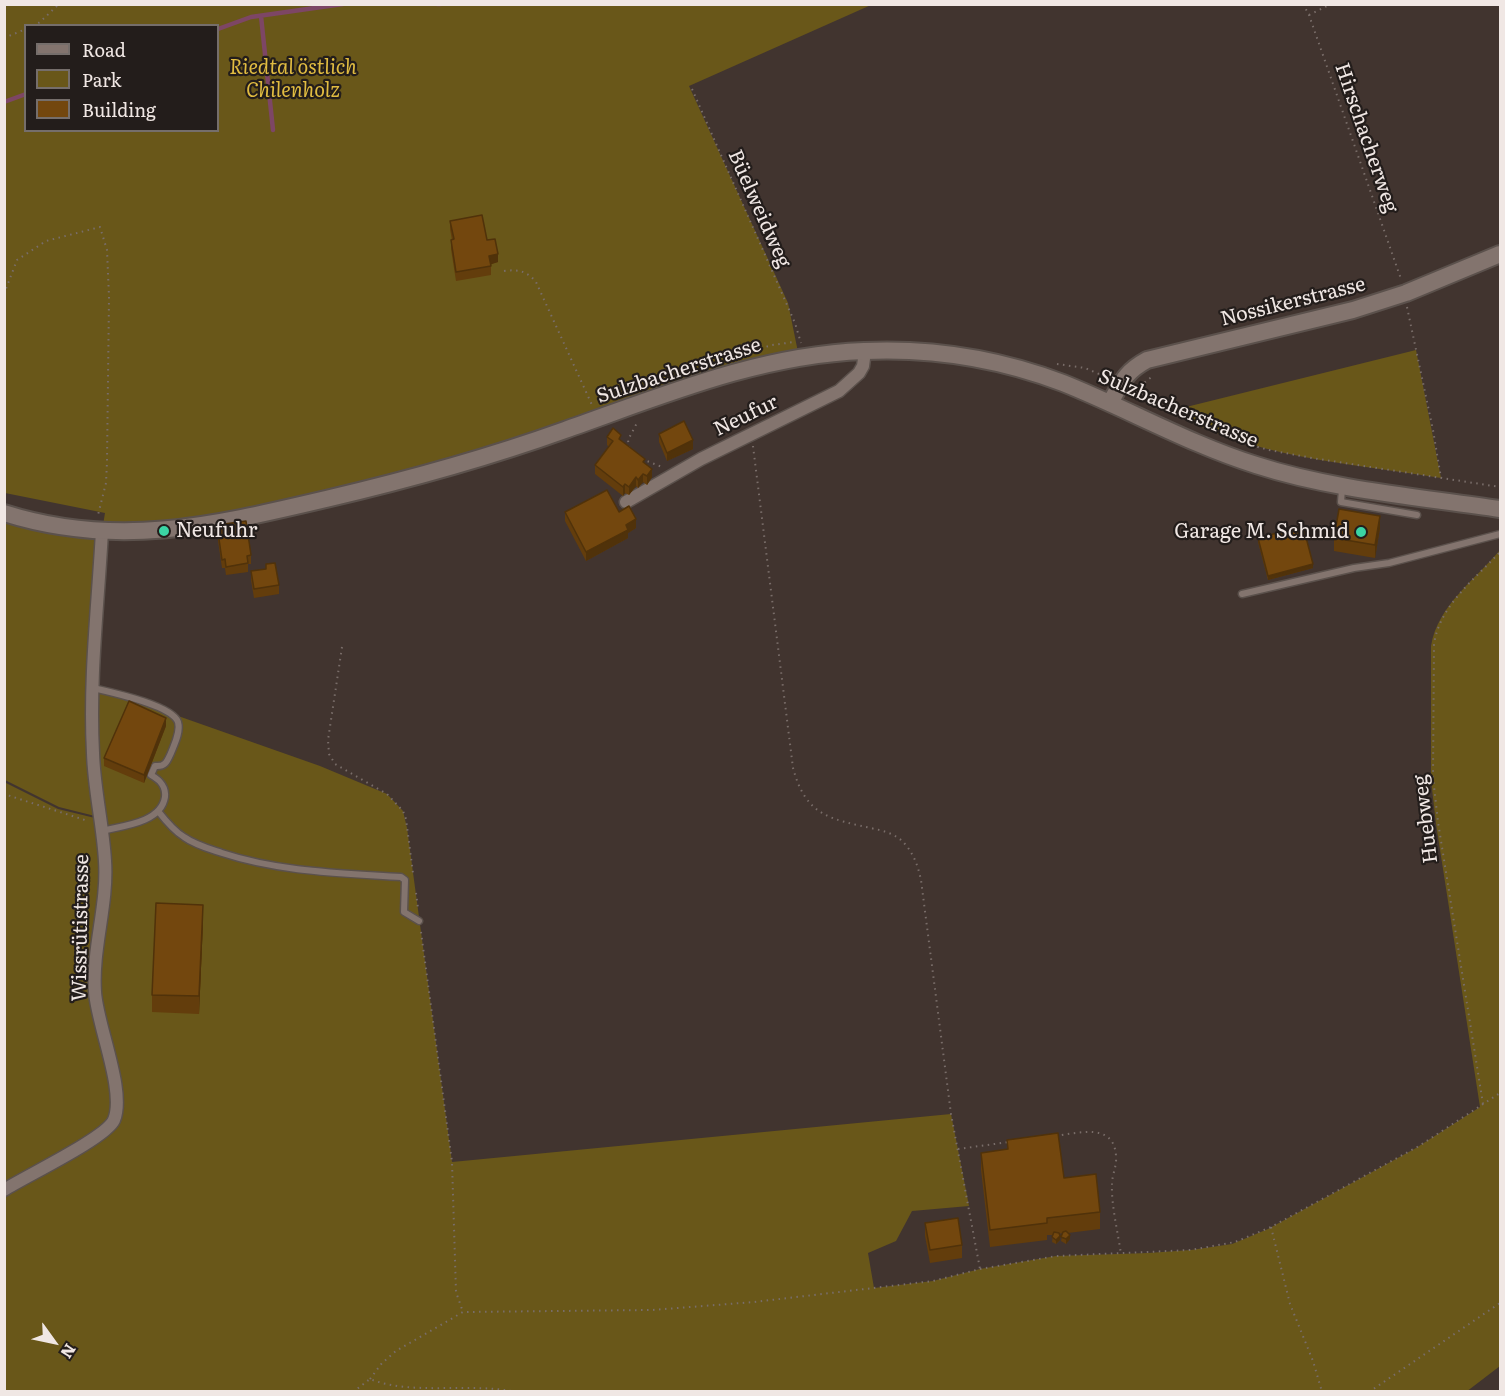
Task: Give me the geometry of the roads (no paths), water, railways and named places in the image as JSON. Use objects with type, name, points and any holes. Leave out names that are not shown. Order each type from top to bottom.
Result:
[{"type":"street","name":"Nossikerstrasse","points":[[1110,403],[1125,375],[1147,360],[1353,310],[1406,293],[1500,254]]},
{"type":"street","name":"Sulzbacherstrasse","points":[[4,513],[49,524],[100,524],[164,531],[248,517],[380,486],[483,458],[739,370],[799,357],[899,350],[977,358],[1060,382],[1183,437],[1253,465],[1342,485],[1500,509]]},
{"type":"street","name":"Neufur","points":[[626,502],[751,434],[827,398],[847,385],[859,373],[863,366],[865,351]]},
{"type":"street","name":"Wissrütistrasse","points":[[4,1190],[98,1136],[114,1122],[118,1103],[95,992],[105,887],[105,860],[93,752],[93,688],[100,524]]},
{"type":"lane","points":[[1342,485],[1341,502],[1417,515]]},
{"type":"lane","points":[[1242,594],[1354,568],[1389,563],[1500,534]]},
{"type":"lane","points":[[93,688],[120,694],[171,714],[177,720],[178,733],[167,763],[155,766],[151,774],[164,785],[165,798],[158,811],[146,819],[100,828]]},
{"type":"lane","points":[[158,811],[183,837],[208,849],[248,862],[287,868],[401,876],[406,886],[404,912],[419,921]]},
{"type":"waterway","points":[[219,29],[251,17],[343,4]]},
{"type":"waterway","points":[[261,16],[273,130]]},
{"type":"waterway","points":[[4,102],[24,95]]},
{"type":"place","name":"Neufuhr","points":[[164,531]]},
{"type":"place","name":"Garage M. Schmid","points":[[1361,532]]},
{"type":"park label","name":"Riedtal östlich Chilenholz","points":[[293,80]]}]
